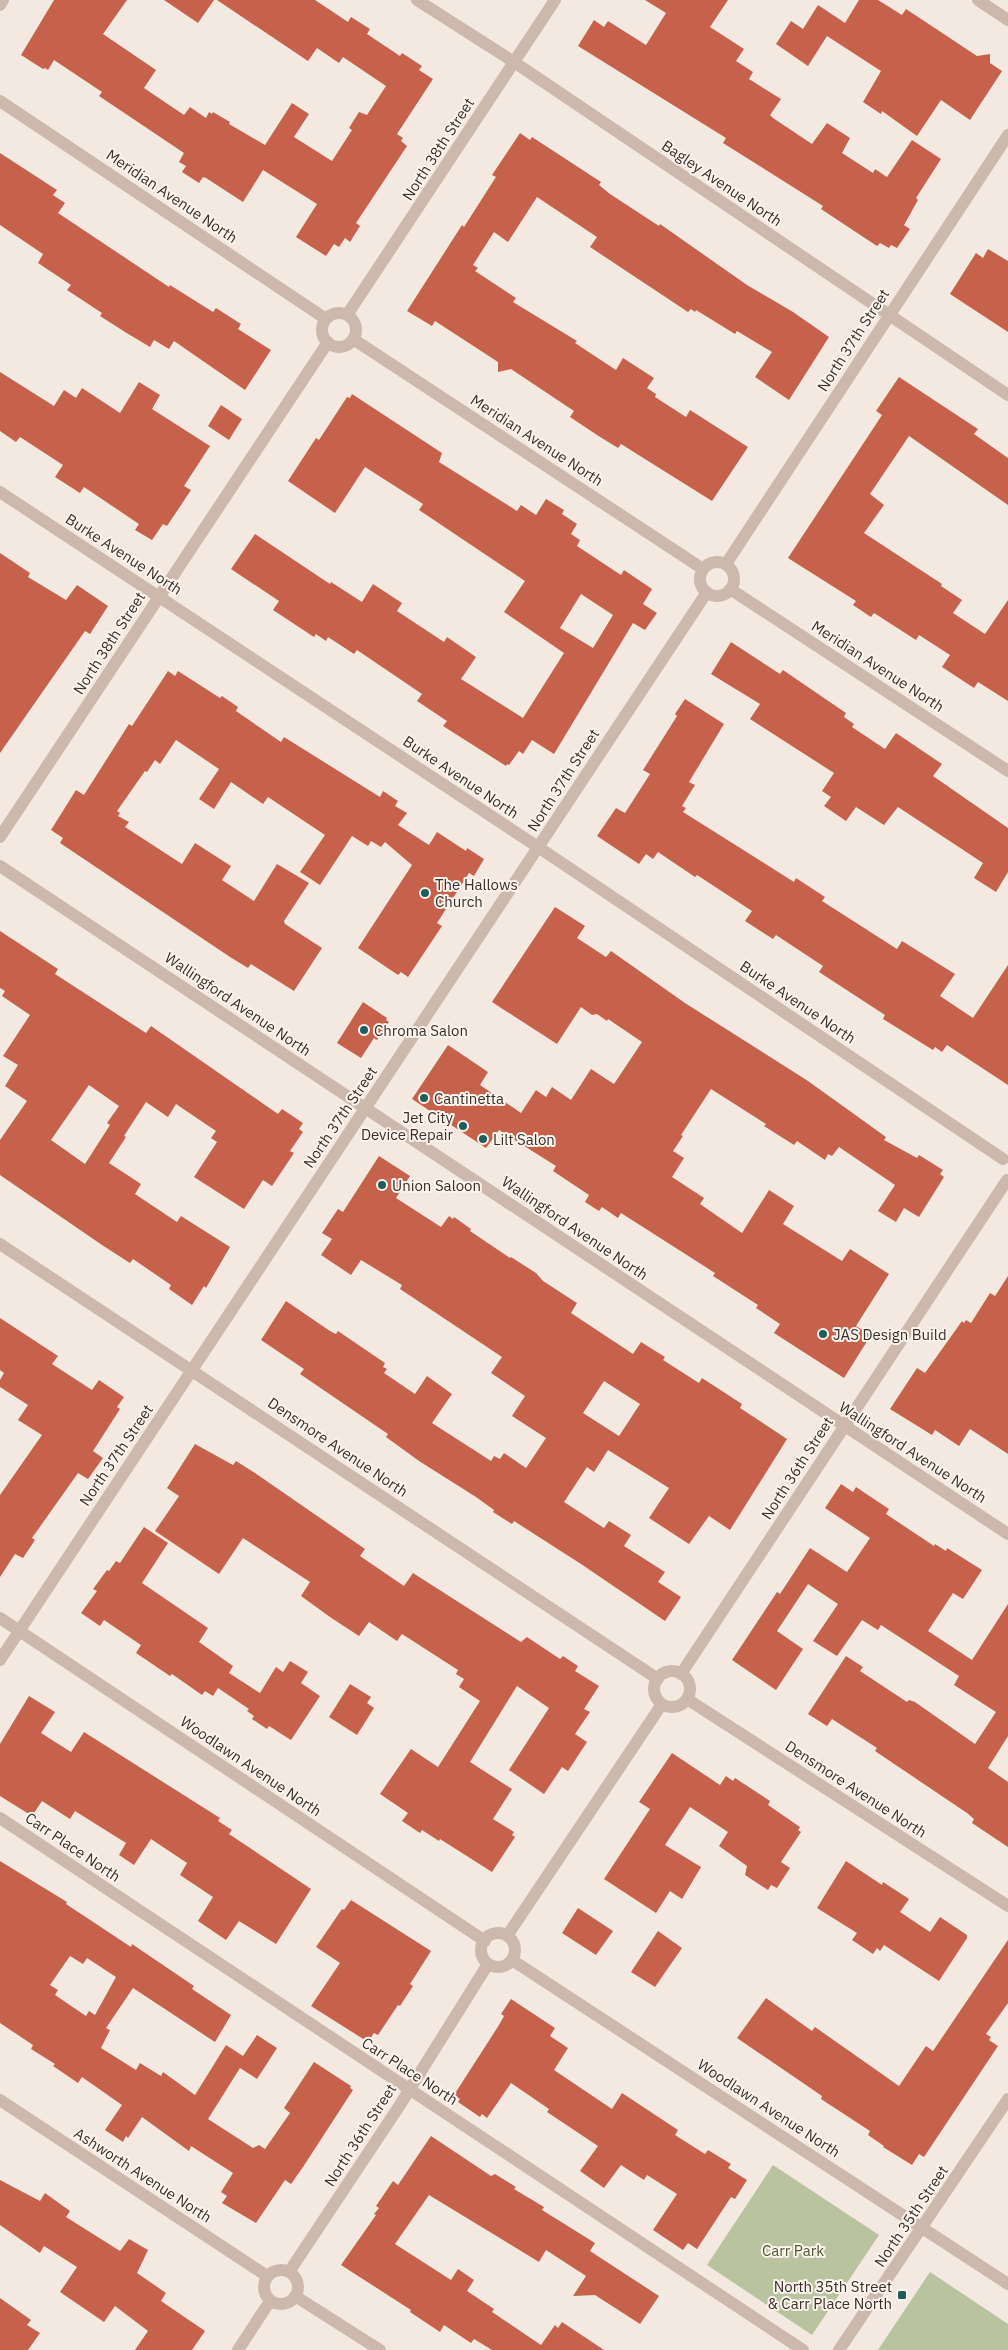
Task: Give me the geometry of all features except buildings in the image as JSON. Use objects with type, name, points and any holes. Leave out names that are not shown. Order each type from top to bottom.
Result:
[{"type":"street","points":[[0,5],[3,0]]},
{"type":"street","name":"Bagley Avenue North","points":[[417,0],[514,62],[1008,395]]},
{"type":"street","name":"North 38th Street","points":[[347,315],[555,0]]},
{"type":"street","points":[[978,0],[1008,20]]},
{"type":"street","name":"Meridian Avenue North","points":[[0,101],[326,319]]},
{"type":"street","name":"North 37th Street","points":[[726,564],[1008,136]]},
{"type":"street","points":[[334,314],[347,315],[355,326],[353,339],[341,346],[328,342],[322,331],[326,319],[334,314]]},
{"type":"street","name":"Meridian Avenue North","points":[[353,339],[703,569]]},
{"type":"street","name":"North 38th Street","points":[[0,837],[328,342]]},
{"type":"street","name":"Burke Avenue North","points":[[0,492],[1005,1156]]},
{"type":"street","points":[[714,562],[726,564],[734,575],[730,589],[718,596],[707,592],[700,582],[703,569],[714,562]]},
{"type":"street","name":"Meridian Avenue North","points":[[730,589],[1008,771]]},
{"type":"street","name":"North 37th Street","points":[[0,1660],[707,592]]},
{"type":"street","name":"Wallingford Avenue North","points":[[0,866],[1008,1534]]},
{"type":"street","points":[[1005,1156],[1000,1169],[1007,1180]]},
{"type":"street","name":"North 36th Street","points":[[681,1674],[1007,1180]]},
{"type":"street","name":"Densmore Avenue North","points":[[0,1244],[658,1679]]},
{"type":"street","name":"Woodlawn Avenue North","points":[[0,1618],[485,1941]]},
{"type":"street","points":[[671,1671],[681,1674],[689,1685],[686,1699],[675,1707],[662,1704],[654,1692],[658,1679],[666,1672],[671,1671]]},
{"type":"street","name":"Densmore Avenue North","points":[[686,1699],[1008,1906]]},
{"type":"street","points":[[507,1936],[662,1704]]},
{"type":"street","name":"Carr Place North","points":[[0,1818],[803,2350]]},
{"type":"street","points":[[494,1934],[507,1936],[515,1947],[512,1960],[500,1967],[488,1964],[482,1955],[485,1941],[494,1934]]},
{"type":"street","name":"Woodlawn Avenue North","points":[[512,1960],[1008,2284]]},
{"type":"street","name":"North 36th Street","points":[[289,2272],[409,2090],[488,1964]]},
{"type":"street","name":"North 35th Street","points":[[839,2350],[1008,2099]]},
{"type":"street","name":"Ashworth Avenue North","points":[[0,2100],[267,2276]]},
{"type":"street","points":[[275,2270],[289,2272],[298,2283],[295,2296],[284,2304],[270,2301],[263,2290],[267,2276],[275,2270]]},
{"type":"street","points":[[295,2296],[380,2350]]},
{"type":"street","points":[[238,2350],[270,2301]]},
{"type":"green space","name":"Carr Park","points":[[773,2165],[879,2235],[812,2335],[707,2265]]},
{"type":"green space","points":[[930,2272],[1008,2324],[1008,2350],[878,2350]]},
{"type":"place","name":"The Hallows Church","points":[[425,893]]},
{"type":"place","name":"Chroma Salon","points":[[364,1030]]},
{"type":"place","name":"Cantinetta","points":[[424,1098]]},
{"type":"place","name":"Jet City Device Repair","points":[[463,1126]]},
{"type":"place","name":"Lilt Salon","points":[[483,1139]]},
{"type":"place","name":"Union Saloon","points":[[382,1185]]},
{"type":"place","name":"JAS Design Build","points":[[823,1334]]},
{"type":"place","name":"North 35th Street & Carr Place North","points":[[902,2295]]}]
